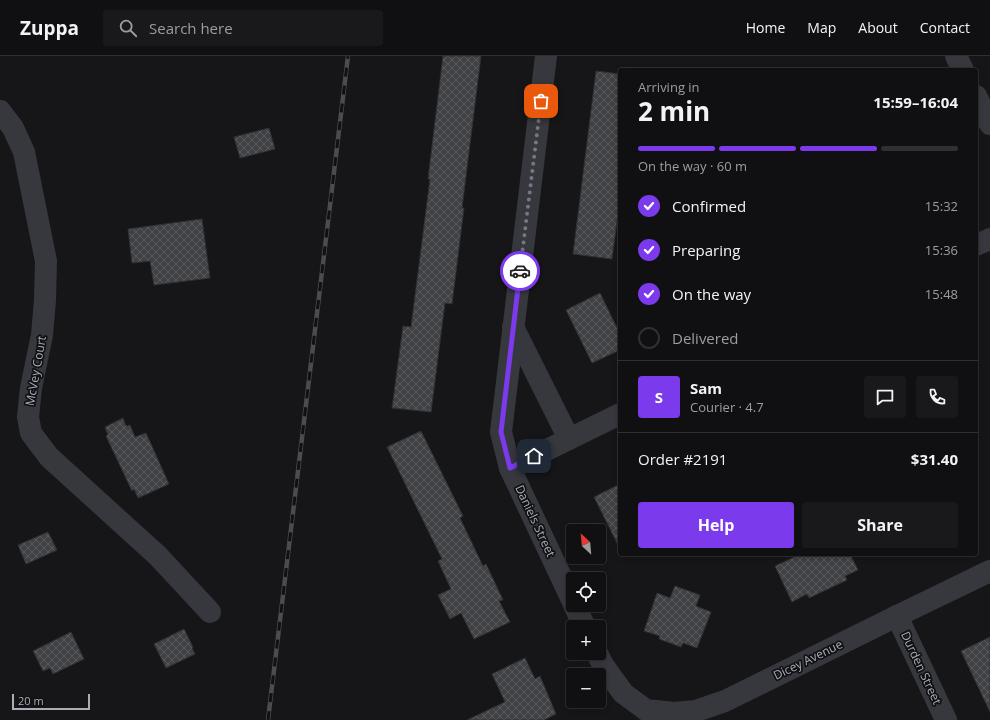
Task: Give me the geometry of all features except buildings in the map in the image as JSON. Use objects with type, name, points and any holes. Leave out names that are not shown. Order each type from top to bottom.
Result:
[{"type":"street","name":"Daniels Street","points":[[546,56],[501,432],[510,468],[566,587]]},
{"type":"street","points":[[956,56],[962,68]]},
{"type":"street","points":[[978,100],[990,124]]},
{"type":"street","name":"McVey Court","points":[[0,112],[13,128],[24,152],[46,261],[42,335],[31,388],[28,417],[31,433],[49,457],[158,556],[210,612]]},
{"type":"street","points":[[978,244],[990,239]]},
{"type":"street","points":[[513,327],[569,439]]},
{"type":"street","points":[[510,468],[618,415]]},
{"type":"street","name":"Dicey Avenue","points":[[600,660],[623,693],[646,710],[674,713],[696,711],[725,701],[990,572]]},
{"type":"street","name":"Durden Street","points":[[897,616],[946,720]]},
{"type":"railway","points":[[268,720],[348,56]]},
{"type":"way so far","points":[[520,271],[541,101]]},
{"type":"route","points":[[520,271],[501,432],[510,468],[534,456]]}]
